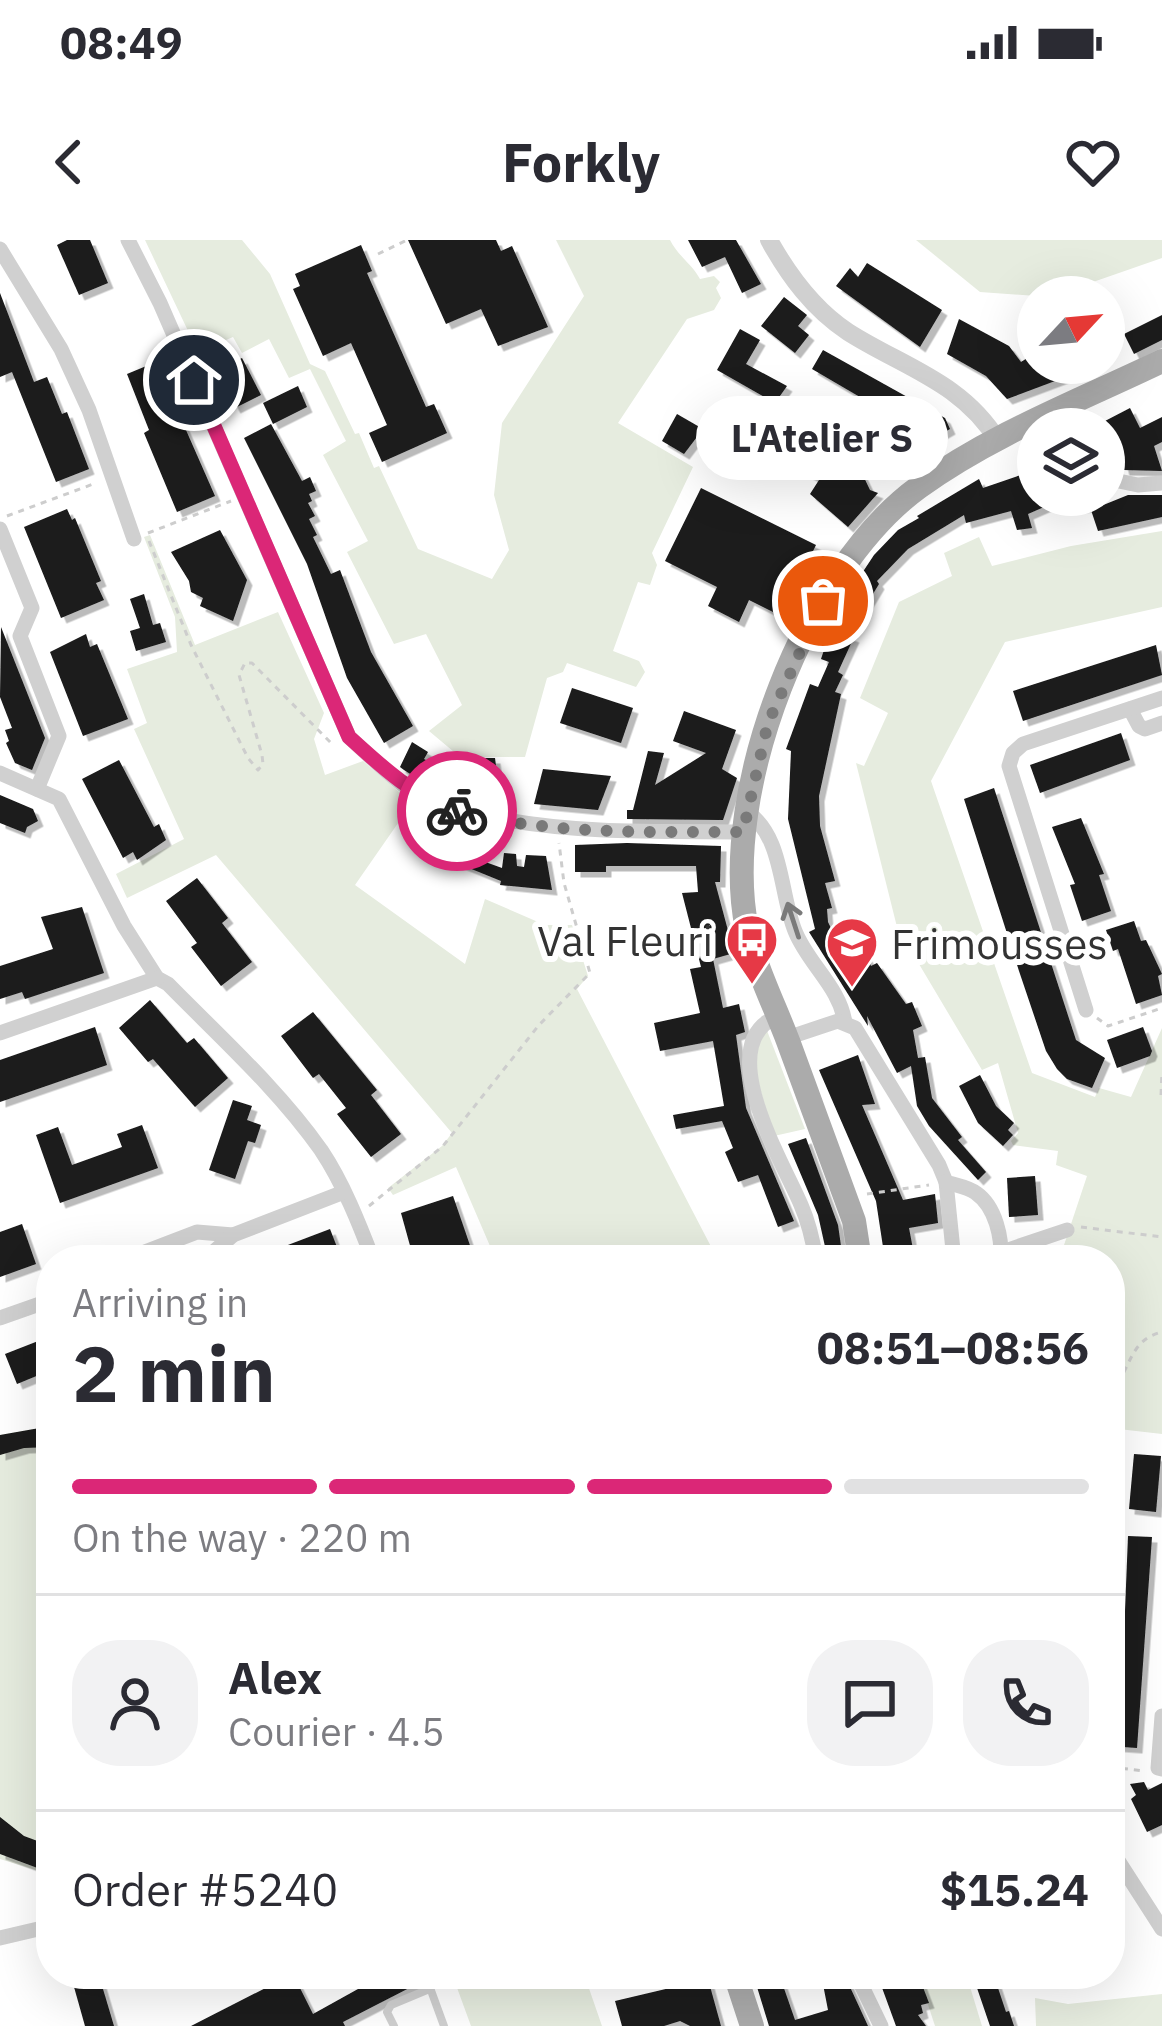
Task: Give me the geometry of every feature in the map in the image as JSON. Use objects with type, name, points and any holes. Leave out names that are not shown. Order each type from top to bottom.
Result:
[{"type":"main road","points":[[1072,408],[1162,361]]},
{"type":"main road","points":[[858,1245],[854,1221],[748,930],[740,866],[744,820],[768,723],[837,574],[861,541],[916,489],[1017,434]]},
{"type":"main road","points":[[740,1989],[752,2026]]},
{"type":"street","points":[[128,240],[244,496],[341,741],[431,802],[461,812],[559,830],[620,833],[761,820],[795,933],[843,1006],[845,1023]]},
{"type":"street","points":[[769,240],[794,281],[820,311],[848,332],[957,393],[983,417],[998,441]]},
{"type":"street","points":[[0,249],[61,349],[89,410],[134,539]]},
{"type":"street","points":[[1125,482],[1162,484]]},
{"type":"street","points":[[0,529],[32,608],[20,636],[58,736],[37,789]]},
{"type":"street","points":[[1086,1010],[1010,766],[1013,753],[1023,744],[1162,698]]},
{"type":"street","points":[[1130,709],[1144,729],[1162,723]]},
{"type":"street","points":[[0,773],[59,799],[124,926],[157,978],[266,1084],[321,1150],[365,1218],[370,1245]]},
{"type":"street","points":[[0,1033],[157,978]]},
{"type":"street","points":[[812,1245],[803,1208],[752,1089],[752,1043],[766,1021],[782,1027],[845,1023],[855,1028],[939,1165],[946,1182],[953,1245]]},
{"type":"street","points":[[946,1182],[976,1192],[991,1211],[1000,1245]]},
{"type":"street","points":[[221,1245],[232,1235],[344,1192]]},
{"type":"street","points":[[1029,1245],[1067,1230]]},
{"type":"street","points":[[163,1245],[197,1232],[232,1235]]},
{"type":"street","points":[[0,1318],[36,1305]]},
{"type":"street","points":[[1160,1768],[1162,1716]]},
{"type":"street","points":[[1125,1871],[1162,1929]]},
{"type":"street","points":[[0,1938],[36,1930]]},
{"type":"street","points":[[863,1989],[881,2026]]},
{"type":"lane","points":[[394,2026],[387,2012],[391,2006],[427,1989]]},
{"type":"lane","points":[[431,1989],[444,2026]]},
{"type":"path","points":[[378,254],[407,240]]},
{"type":"path","points":[[0,519],[109,477]]},
{"type":"path","points":[[244,496],[146,534],[191,645],[258,770],[262,755],[239,675],[245,663],[252,663],[341,741]]},
{"type":"path","points":[[368,1203],[442,1146],[539,1025],[590,973],[564,883],[559,830]]},
{"type":"path","points":[[1086,1010],[1108,1025],[1162,1008]]},
{"type":"path","points":[[1162,1072],[1162,1095]]},
{"type":"path","points":[[860,1196],[946,1182]]},
{"type":"path","points":[[1096,1227],[1162,1238]]},
{"type":"path","points":[[1125,1363],[1144,1337],[1162,1332]]},
{"type":"path","points":[[1125,1769],[1151,1772],[1160,1768]]},
{"type":"shaded area","points":[[145,240],[242,240],[270,274],[310,364],[325,371],[374,468],[379,466],[418,549],[492,579],[509,550],[494,495],[502,423],[584,296],[556,240],[670,240],[700,279],[714,276],[720,282],[716,288],[721,298],[714,310],[687,319],[618,423],[693,467],[652,553],[657,565],[650,585],[638,582],[613,651],[639,661],[645,672],[636,687],[567,663],[563,672],[547,678],[525,757],[460,757],[429,731],[462,705],[426,634],[394,644],[347,552],[368,541],[323,455],[346,441],[310,369],[289,378],[269,339],[242,353],[233,337],[198,352]]},
{"type":"shaded area","points":[[916,240],[1162,240],[1162,258],[1110,276],[1017,276],[1017,295],[980,292]]},
{"type":"shaded area","points":[[1162,531],[1162,607],[1005,642],[931,781],[1032,1073],[1095,1097],[1099,1088],[1131,1097],[1162,1028],[1162,1434],[1125,1430],[1125,1245],[1064,1245],[1087,1176],[1056,1165],[1058,1151],[1013,1145],[1018,1133],[998,1063],[982,1070],[897,927],[856,763],[864,766],[888,713],[860,698],[899,602],[952,576],[944,553],[979,537],[992,566],[1071,546]]},
{"type":"shaded area","points":[[150,535],[195,645],[278,612],[324,713],[314,739],[325,775],[363,761],[412,803],[355,885],[465,964],[485,899],[545,925],[572,925],[588,976],[577,989],[710,1245],[490,1245],[456,1167],[393,1195],[388,1188],[452,1133],[216,855],[127,898],[116,874],[184,839],[134,729],[147,723],[127,669],[177,652],[175,617],[144,537]]},
{"type":"shaded area","points":[[766,1028],[805,1129],[774,1136],[752,1062]]},
{"type":"shaded area","points":[[36,1429],[36,1870],[0,1859],[0,1435]]},
{"type":"shaded area","points":[[457,1989],[589,1989],[602,2026],[471,2026]]},
{"type":"shaded area","points":[[923,1989],[971,1989],[982,2026],[935,2026]]},
{"type":"shaded area","points":[[1162,1994],[1162,2026],[1036,2026],[1035,1998],[1068,2004]]},
{"type":"building","points":[[90,240],[108,283],[79,295],[57,245]]},
{"type":"building","points":[[408,240],[496,240],[501,251],[512,246],[548,327],[498,346],[481,309],[446,324]]},
{"type":"building","points":[[688,240],[736,240],[761,284],[742,293],[725,257],[702,267]]},
{"type":"building","points":[[361,245],[372,271],[367,273],[426,407],[434,404],[447,433],[382,462],[369,433],[387,425],[351,343],[323,356],[293,289],[300,286],[295,274]]},
{"type":"building","points":[[867,263],[942,310],[920,347],[836,286],[850,268],[858,277]]},
{"type":"building","points":[[0,293],[34,382],[47,377],[62,414],[67,412],[89,469],[56,482],[12,372],[0,377]]},
{"type":"building","points":[[784,297],[807,315],[798,326],[809,335],[795,353],[761,326]]},
{"type":"building","points":[[1162,315],[1162,340],[1134,354],[1125,334]]},
{"type":"building","points":[[959,319],[1009,346],[1017,357],[1017,384],[1047,384],[1007,399],[986,376],[947,354]]},
{"type":"building","points":[[740,329],[760,340],[746,364],[787,386],[775,403],[717,370]]},
{"type":"building","points":[[823,350],[945,418],[950,429],[922,445],[907,436],[884,469],[868,447],[877,435],[887,442],[901,421],[812,369]]},
{"type":"building","points":[[242,358],[261,395],[235,408],[216,371]]},
{"type":"building","points":[[156,362],[215,496],[177,512],[144,433],[149,430],[127,374]]},
{"type":"building","points":[[298,386],[307,407],[273,424],[263,403]]},
{"type":"building","points":[[1130,408],[1140,428],[1162,417],[1162,442],[1154,446],[1162,471],[1125,470],[1125,411]]},
{"type":"building","points":[[677,414],[703,429],[684,454],[662,441]]},
{"type":"building","points":[[271,424],[302,481],[310,477],[316,491],[309,494],[312,501],[308,503],[315,516],[309,519],[317,535],[313,537],[331,574],[340,570],[371,652],[413,726],[384,743],[347,678],[307,564],[244,438]]},
{"type":"building","points":[[798,451],[847,477],[857,463],[870,490],[878,493],[848,527],[810,494],[819,480],[791,465]]},
{"type":"building","points":[[1017,476],[1017,516],[1029,516],[1032,528],[1017,530],[1011,511],[966,523],[964,515],[908,549],[877,581],[848,635],[854,637],[838,672],[843,675],[835,692],[841,694],[819,796],[820,826],[835,881],[825,883],[832,908],[827,909],[828,922],[848,963],[867,956],[906,1004],[912,1002],[922,1026],[913,1030],[918,1058],[925,1057],[932,1098],[962,1137],[958,1140],[986,1172],[978,1180],[929,1126],[917,1106],[911,1066],[897,1073],[867,1016],[868,1026],[809,932],[815,929],[788,819],[791,751],[786,749],[810,684],[818,687],[829,662],[821,659],[837,611],[874,555],[917,516],[979,479],[983,488]]},
{"type":"building","points":[[701,488],[816,545],[781,616],[749,600],[739,622],[708,606],[717,587],[665,561]]},
{"type":"building","points":[[1162,495],[1162,517],[1098,531],[1093,516],[1125,516],[1125,496]]},
{"type":"building","points":[[67,509],[101,581],[96,583],[104,600],[61,618],[24,527]]},
{"type":"building","points":[[220,530],[247,580],[233,621],[200,606],[203,598],[191,592],[171,552]]},
{"type":"building","points":[[144,594],[153,625],[160,623],[166,642],[136,651],[130,631],[140,628],[130,599]]},
{"type":"building","points":[[1,627],[45,738],[32,770],[15,763],[6,743],[5,730],[12,728],[0,697]]},
{"type":"building","points":[[86,634],[90,647],[97,644],[128,719],[83,736],[50,652]]},
{"type":"building","points":[[1156,645],[1162,675],[1023,721],[1013,691]]},
{"type":"building","points":[[572,688],[633,708],[621,743],[560,723]]},
{"type":"building","points":[[684,711],[736,730],[722,769],[737,778],[723,820],[627,819],[648,751],[664,753],[655,785],[706,753],[673,741]]},
{"type":"building","points":[[1121,733],[1130,760],[1040,793],[1030,765]]},
{"type":"building","points":[[412,742],[428,752],[424,759],[468,784],[471,758],[495,758],[497,774],[490,805],[442,794],[400,767]]},
{"type":"building","points":[[119,760],[154,827],[159,824],[166,840],[137,860],[133,852],[123,858],[82,779]]},
{"type":"building","points":[[543,769],[611,776],[598,810],[534,804]]},
{"type":"building","points":[[994,788],[1076,1040],[1105,1058],[1092,1088],[1067,1079],[1057,1069],[1046,1051],[1019,971],[964,799]]},
{"type":"building","points":[[0,795],[33,809],[38,821],[25,833],[0,823]]},
{"type":"building","points":[[1081,818],[1104,874],[1099,875],[1111,911],[1082,921],[1070,885],[1075,884],[1052,827]]},
{"type":"building","points":[[449,830],[482,838],[477,859],[502,868],[504,853],[516,854],[517,866],[524,867],[526,855],[546,856],[552,890],[500,885],[501,881],[447,859],[449,852],[434,849],[438,832],[448,835]]},
{"type":"building","points":[[575,845],[721,846],[720,882],[715,882],[734,953],[713,959],[723,1008],[739,1004],[745,1032],[736,1035],[746,1108],[794,1221],[778,1227],[758,1175],[738,1182],[725,1152],[733,1148],[722,1121],[676,1129],[673,1115],[724,1106],[713,1041],[660,1051],[654,1023],[700,1013],[690,969],[701,967],[682,893],[698,892],[696,866],[606,866],[606,872],[575,872]]},
{"type":"building","points":[[197,878],[228,918],[222,923],[252,962],[221,986],[191,947],[197,943],[166,901]]},
{"type":"building","points":[[82,907],[104,973],[25,999],[22,992],[0,999],[0,966],[53,949],[41,917]]},
{"type":"building","points":[[1134,921],[1162,974],[1158,976],[1162,995],[1136,1004],[1118,949],[1113,951],[1106,930]]},
{"type":"building","points":[[150,1000],[187,1043],[194,1038],[228,1078],[195,1107],[119,1028]]},
{"type":"building","points":[[313,1012],[377,1090],[371,1095],[401,1134],[371,1157],[337,1114],[346,1108],[319,1074],[313,1078],[281,1036]]},
{"type":"building","points":[[95,1027],[107,1065],[0,1102],[0,1060]]},
{"type":"building","points":[[1143,1027],[1150,1056],[1117,1068],[1107,1040]]},
{"type":"building","points":[[858,1055],[875,1104],[862,1105],[903,1200],[935,1194],[938,1223],[909,1228],[912,1245],[883,1245],[876,1201],[819,1070]]},
{"type":"building","points":[[980,1075],[996,1106],[1014,1123],[1008,1130],[1013,1135],[1003,1146],[978,1123],[959,1086]]},
{"type":"building","points":[[233,1100],[252,1106],[247,1120],[261,1125],[255,1143],[248,1141],[235,1179],[209,1170]]},
{"type":"building","points":[[142,1125],[158,1168],[60,1203],[36,1135],[58,1127],[72,1165],[122,1147],[117,1134]]},
{"type":"building","points":[[806,1138],[841,1245],[825,1245],[818,1215],[788,1144]]},
{"type":"building","points":[[1035,1176],[1038,1215],[1009,1217],[1007,1178]]},
{"type":"building","points":[[453,1196],[470,1245],[410,1245],[401,1213]]},
{"type":"building","points":[[22,1224],[36,1264],[0,1277],[0,1232]]},
{"type":"building","points":[[330,1229],[336,1245],[288,1245]]},
{"type":"building","points":[[36,1342],[36,1376],[17,1384],[5,1354]]},
{"type":"building","points":[[36,1429],[36,1448],[0,1455],[0,1435]]},
{"type":"building","points":[[1134,1454],[1161,1456],[1156,1512],[1129,1509]]},
{"type":"building","points":[[1128,1536],[1152,1537],[1137,1748],[1125,1747]]},
{"type":"building","points":[[1144,1782],[1148,1790],[1162,1783],[1162,1825],[1147,1832],[1131,1799],[1136,1795],[1130,1784]]},
{"type":"building","points":[[0,1817],[36,1840],[36,1867],[0,1854]]},
{"type":"building","points":[[75,1989],[103,1989],[114,2026],[85,2026]]},
{"type":"building","points":[[264,1989],[300,1989],[313,2014],[358,1989],[407,1989],[343,2022],[345,2026],[191,2026]]},
{"type":"building","points":[[666,1989],[711,1989],[721,2026],[690,2026],[680,2021],[664,2026],[622,2026],[615,2001]]},
{"type":"building","points":[[758,1989],[784,1989],[795,2020],[828,2010],[824,1989],[851,1989],[868,2026],[769,2026]]},
{"type":"building","points":[[882,1989],[924,1989],[929,2003],[921,2005],[923,2013],[918,2015],[926,2026],[896,2026]]},
{"type":"building","points":[[977,1989],[998,1989],[1014,2026],[990,2026]]},
{"type":"way so far","points":[[457,811],[559,830],[743,832],[760,746],[823,601]]},
{"type":"place","name":"L'Atelier S","points":[[823,601]]},
{"type":"place","name":"Val Fleuri","points":[[752,986]]},
{"type":"place","name":"Frimousses","points":[[852,989]]},
{"type":"route","points":[[194,380],[349,737],[394,778],[431,802],[457,811]]}]
